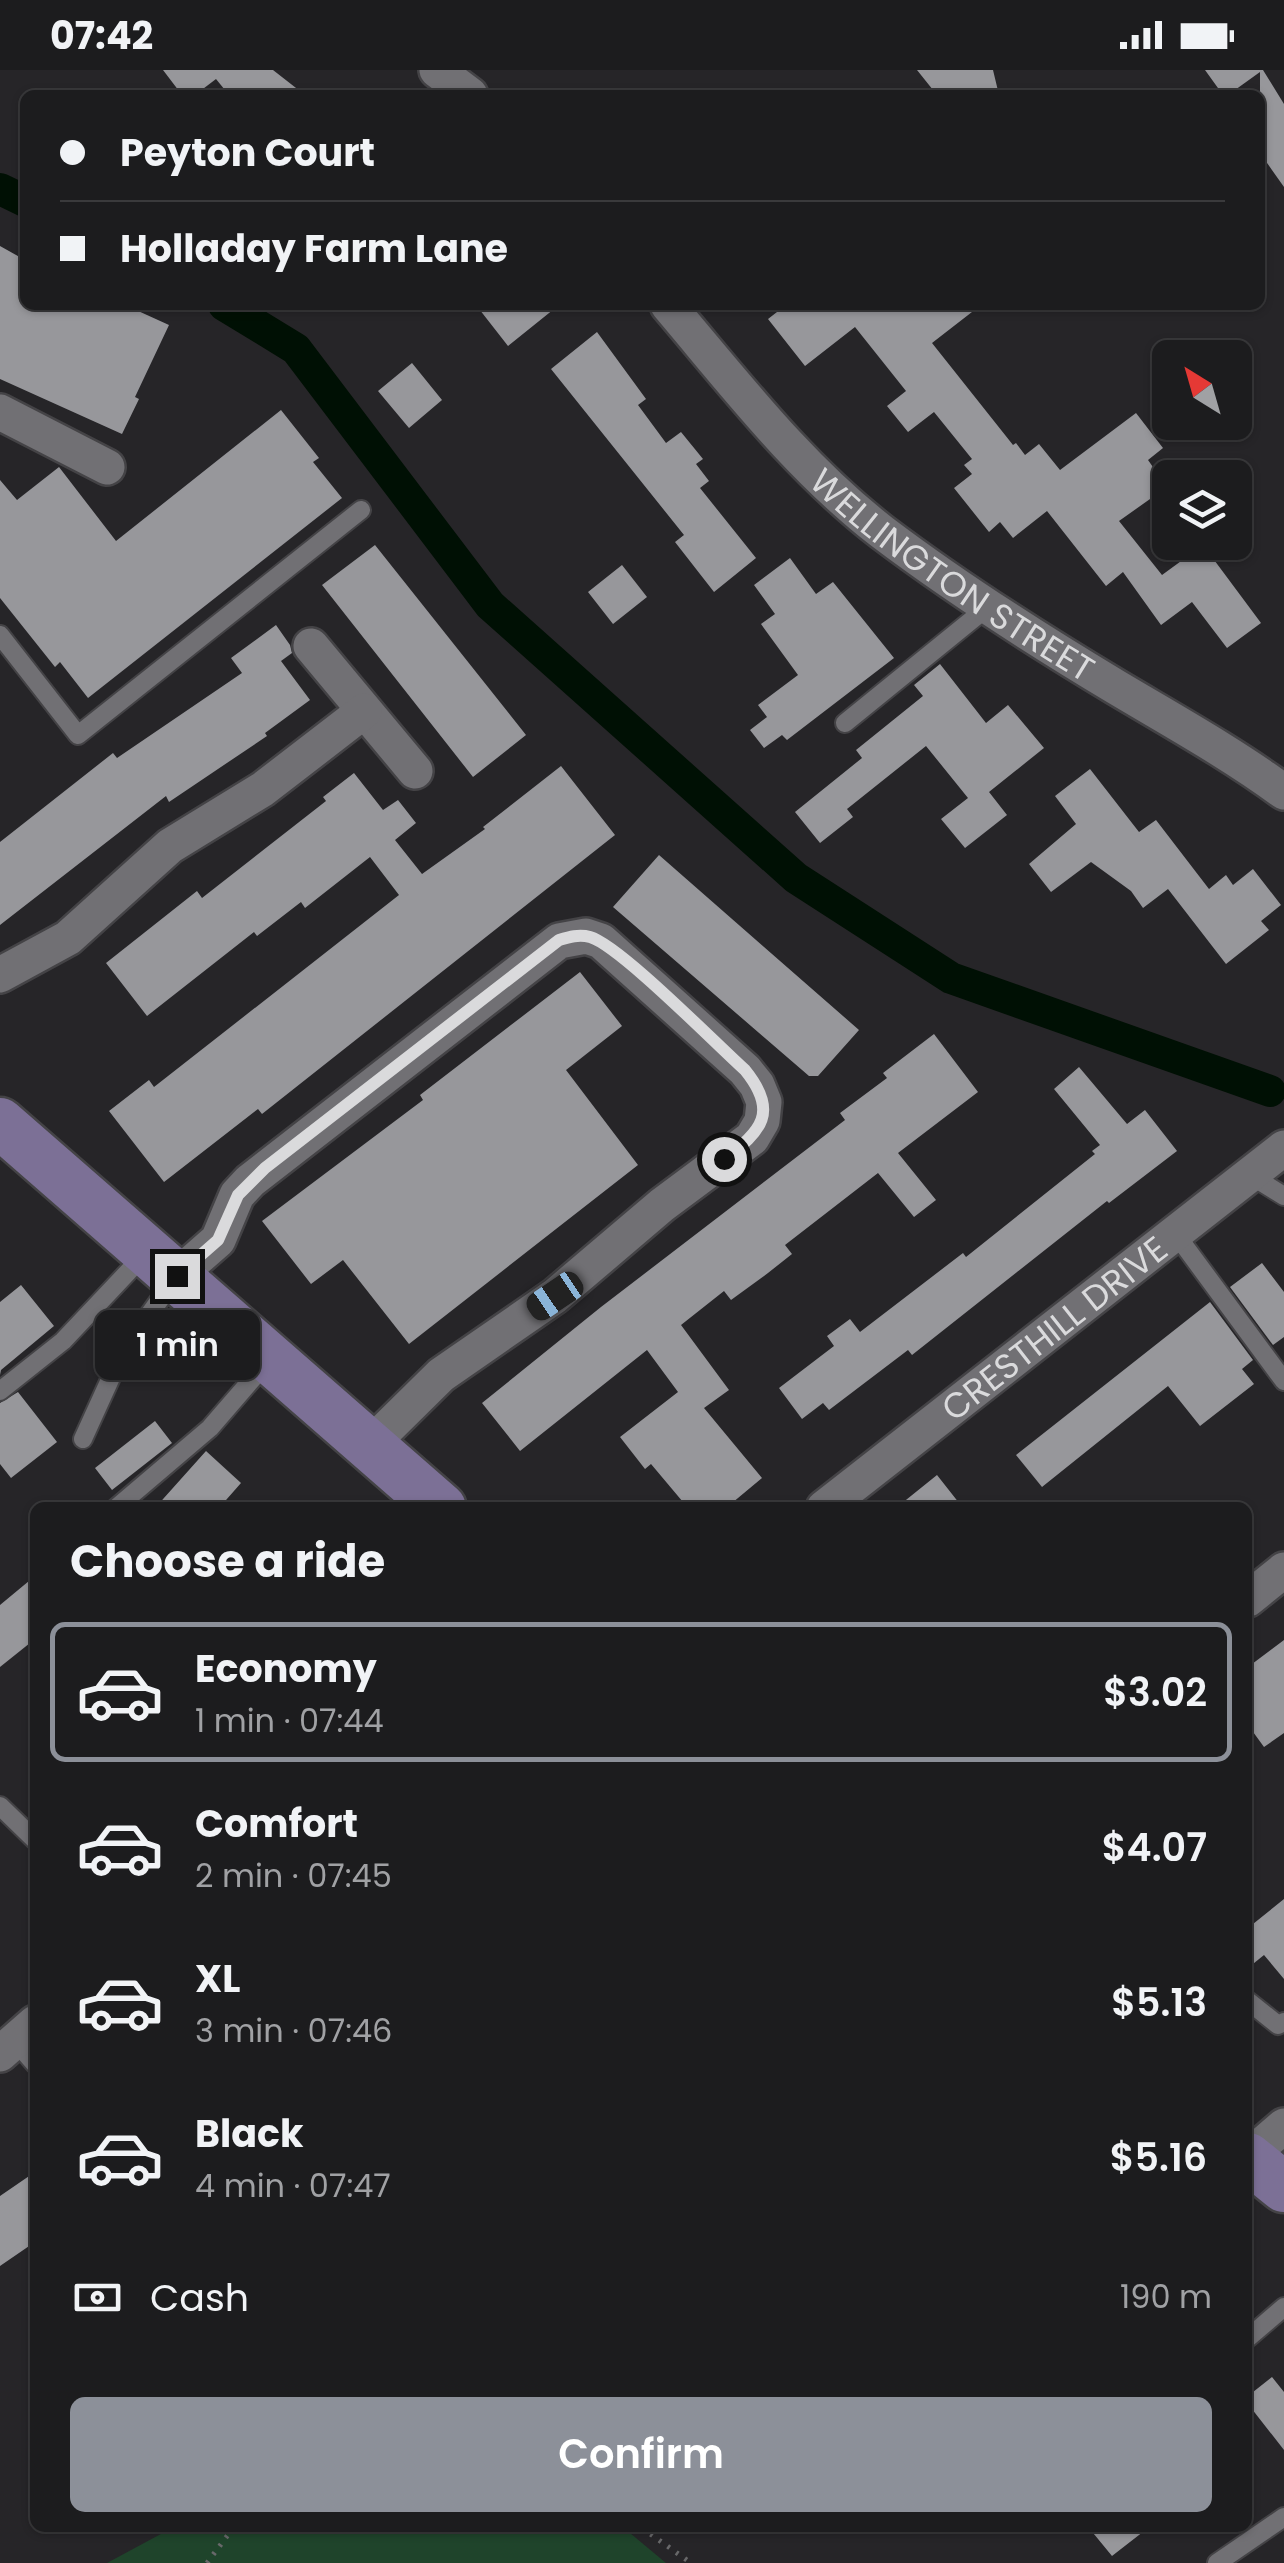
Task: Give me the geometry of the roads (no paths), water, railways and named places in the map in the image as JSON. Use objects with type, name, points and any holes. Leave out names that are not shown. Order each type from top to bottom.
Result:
[{"type":"main road","points":[[0,1122],[434,1502]]},
{"type":"street","points":[[437,70],[463,90]]},
{"type":"street","name":"WELLINGTON STREET","points":[[676,310],[771,427],[839,496],[918,558],[989,606],[1284,792]]},
{"type":"street","points":[[0,412],[108,467]]},
{"type":"street","points":[[311,646],[415,771]]},
{"type":"street","points":[[0,974],[68,938],[170,846],[262,789],[364,711]]},
{"type":"street","points":[[162,1264],[218,1240],[238,1195],[265,1168],[559,940],[586,936],[617,953],[745,1070],[764,1102],[762,1121],[752,1138],[662,1205],[555,1296],[441,1375],[370,1445]]},
{"type":"street","name":"CRESTHILL DRIVE","points":[[832,1502],[1284,1148]]},
{"type":"street","points":[[1252,1596],[1284,1570]]},
{"type":"lane","points":[[0,635],[78,735],[361,510]]},
{"type":"lane","points":[[845,724],[989,606]]},
{"type":"lane","points":[[1250,1175],[1284,1196]]},
{"type":"lane","points":[[1175,1232],[1284,1381]]},
{"type":"lane","points":[[0,1392],[162,1264]]},
{"type":"lane","points":[[83,1439],[162,1264]]},
{"type":"lane","points":[[123,1502],[210,1428],[270,1358]]},
{"type":"lane","points":[[0,1806],[30,1835]]},
{"type":"lane","points":[[1252,2004],[1281,2024]]},
{"type":"lane","points":[[1252,2335],[1284,2307]]},
{"type":"lane","points":[[1217,2563],[1284,2517]]},
{"type":"waterway","points":[[0,189],[20,199]]},
{"type":"waterway","points":[[232,310],[296,349],[490,605],[796,878],[951,978],[1270,1091]]}]
